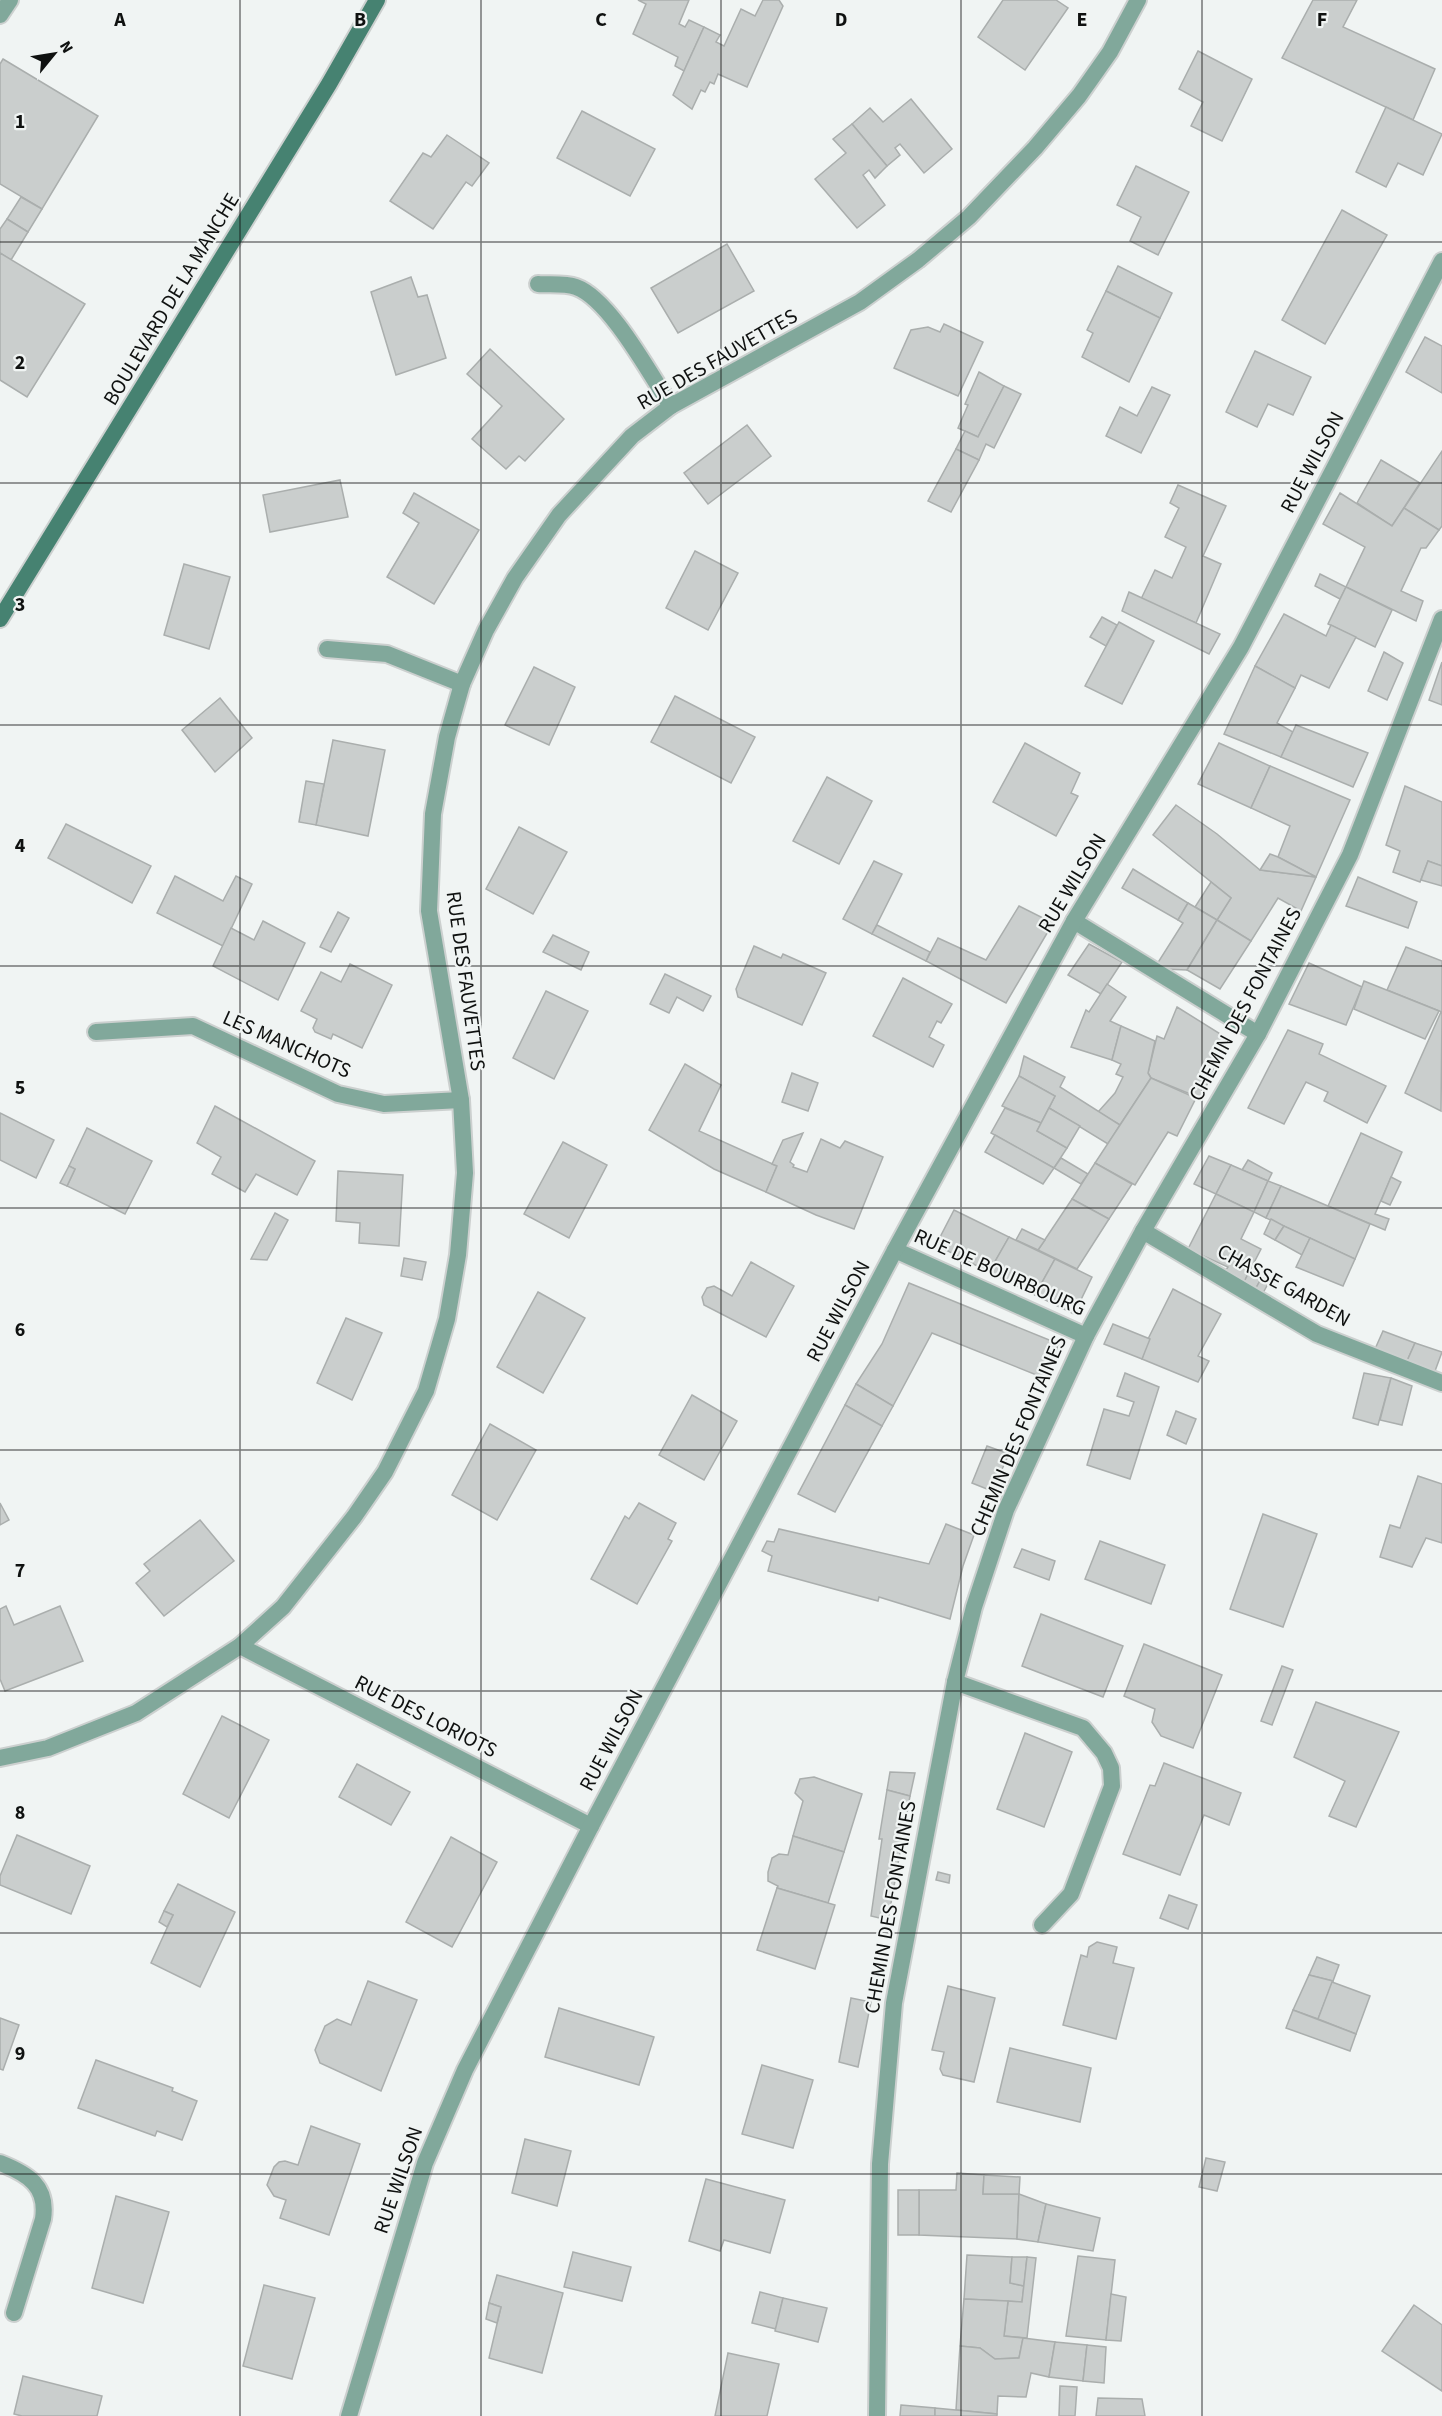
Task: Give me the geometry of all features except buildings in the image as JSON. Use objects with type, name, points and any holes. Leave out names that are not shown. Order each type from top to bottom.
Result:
[{"type":"main road","name":"BOULEVARD DE LA MANCHE","points":[[0,619],[230,246],[377,0]]},
{"type":"street","points":[[0,15],[10,0]]},
{"type":"street","name":"RUE DES FAUVETTES","points":[[0,1758],[48,1748],[136,1713],[240,1646],[283,1607],[354,1517],[385,1472],[426,1391],[447,1319],[458,1255],[465,1173],[461,1100],[429,911],[433,814],[447,737],[462,684],[486,630],[515,578],[559,515],[632,436],[671,406],[860,302],[918,260],[969,217],[1035,148],[1079,96],[1110,52],[1138,0]]},
{"type":"street","name":"RUE WILSON","points":[[349,2416],[425,2163],[465,2070],[895,1250],[1074,921],[1241,647],[1442,261]]},
{"type":"street","points":[[538,284],[575,286],[599,303],[615,322],[671,406]]},
{"type":"street","name":"CHEMIN DES FONTAINES","points":[[877,2416],[880,2164],[894,2003],[955,1682],[974,1607],[1006,1510],[1086,1336],[1143,1231],[1258,1034],[1350,855],[1442,619]]},
{"type":"street","points":[[327,649],[387,654],[462,684]]},
{"type":"street","points":[[1074,921],[1258,1034]]},
{"type":"street","name":"LES MANCHOTS","points":[[96,1032],[193,1026],[338,1094],[384,1104],[461,1100]]},
{"type":"street","name":"CHASSE GARDEN","points":[[1143,1231],[1317,1334],[1442,1383]]},
{"type":"street","name":"RUE DE BOURBOURG","points":[[895,1250],[1086,1336]]},
{"type":"street","name":"RUE DES LORIOTS","points":[[240,1646],[591,1826]]},
{"type":"street","points":[[955,1682],[1083,1728],[1095,1740],[1111,1768],[1112,1786],[1071,1894],[1042,1925]]},
{"type":"street","points":[[0,2163],[30,2178],[45,2204],[43,2219],[14,2313]]}]
